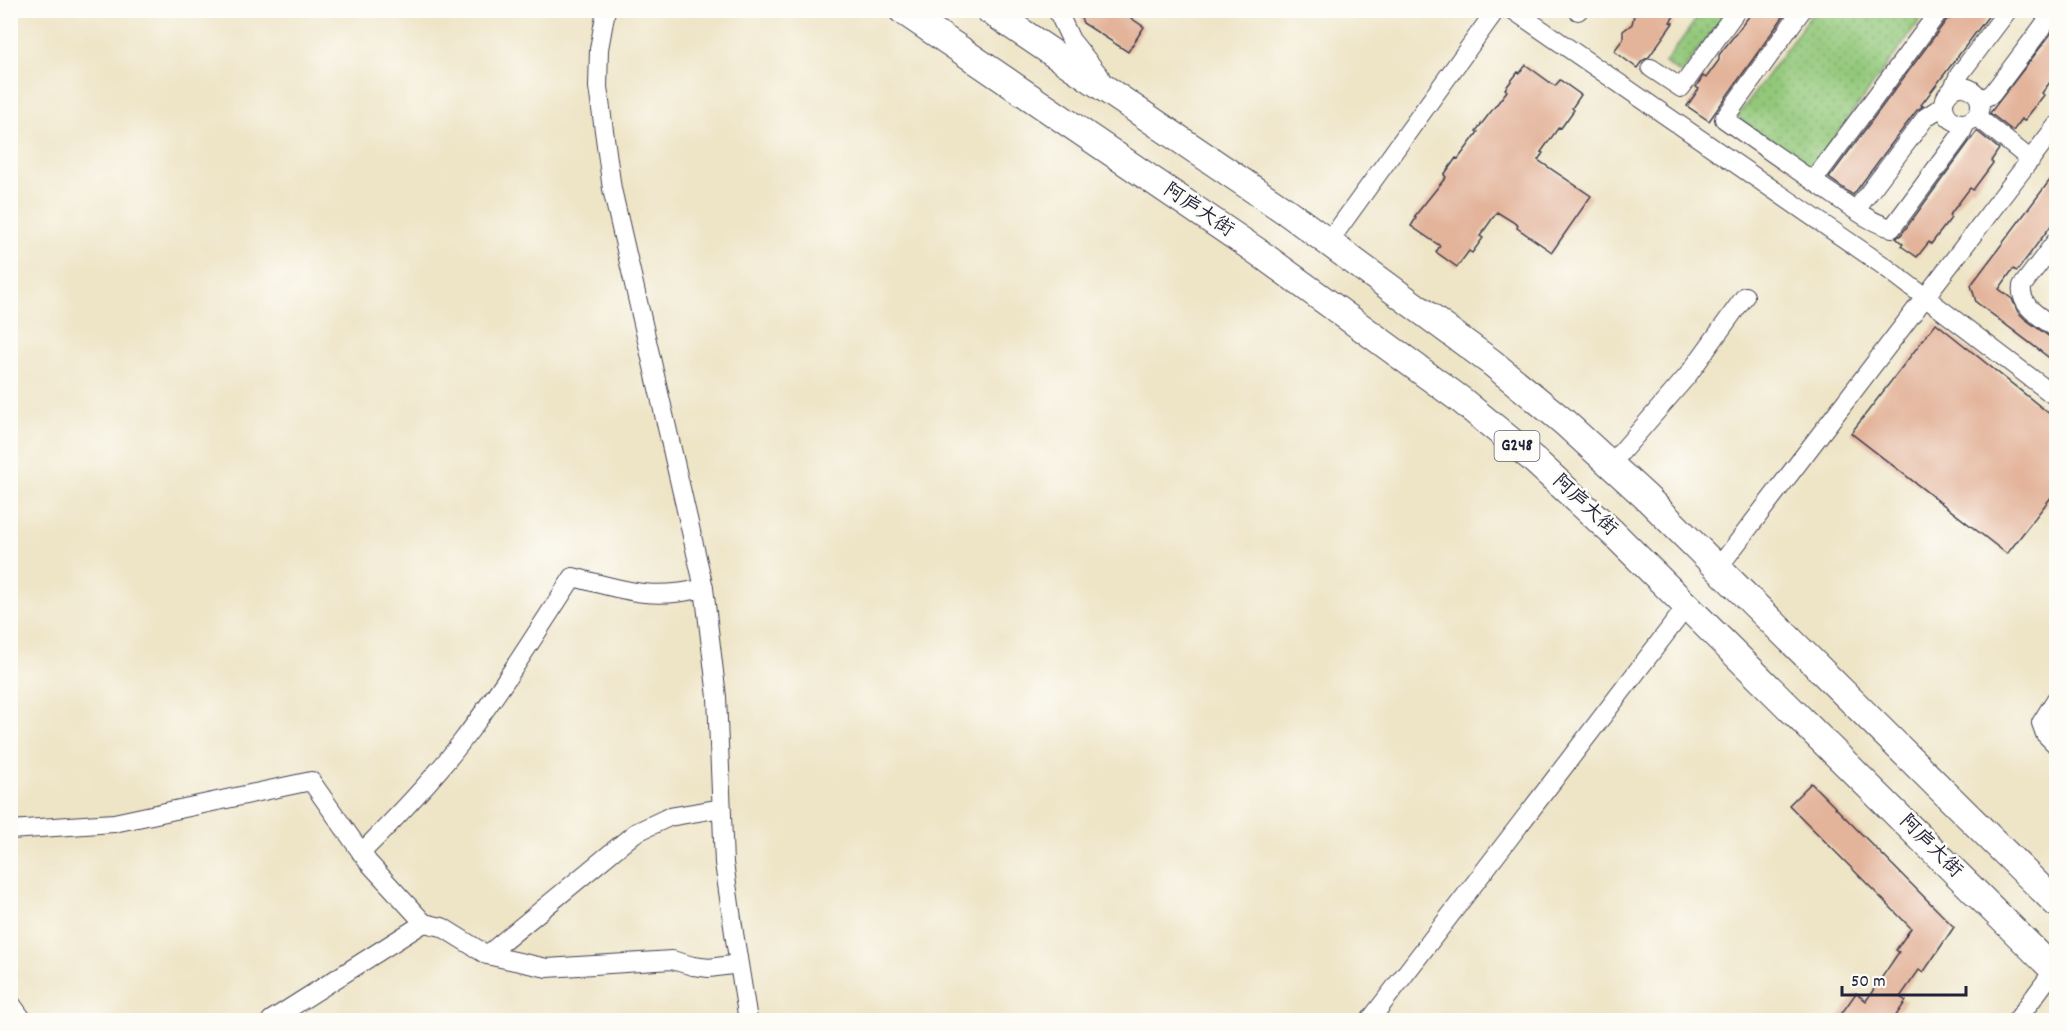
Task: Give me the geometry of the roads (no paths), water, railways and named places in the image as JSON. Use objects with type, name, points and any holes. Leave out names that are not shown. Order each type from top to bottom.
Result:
[{"type":"highway","name":"阿庐大街","points":[[902,10],[1258,252],[1461,400],[1573,495],[2055,971]]},
{"type":"highway","name":"G248","points":[[989,10],[1328,243],[1491,362],[1564,422],[1611,464],[2055,899]]},
{"type":"street","points":[[606,10],[599,49],[598,87],[612,189],[704,588],[717,697],[724,863],[748,1020]]},
{"type":"street","points":[[1057,10],[1067,33],[1081,54],[1121,100]]},
{"type":"street","points":[[1328,243],[1496,10]]},
{"type":"street","points":[[1513,10],[1884,266],[2056,397]]},
{"type":"street","points":[[1651,68],[1681,88],[1737,10]]},
{"type":"street","points":[[1802,10],[1724,119],[1856,210],[1883,226],[1892,228],[1960,136],[1974,113],[1974,90],[1967,87],[1953,88]]},
{"type":"street","points":[[1813,181],[1940,10]]},
{"type":"street","points":[[1856,210],[1926,117],[1943,106],[1948,92],[1953,88],[1959,75],[2008,10]]},
{"type":"street","points":[[1943,106],[1949,118],[1960,123],[1974,113],[1992,94],[2055,10]]},
{"type":"street","points":[[1974,113],[2031,160]]},
{"type":"street","points":[[1718,568],[2056,126]]},
{"type":"street","points":[[2056,241],[2022,286],[2021,295],[2025,304],[2056,328]]},
{"type":"street","points":[[1611,464],[1688,375],[1745,296]]},
{"type":"street","points":[[362,853],[412,801],[459,746],[573,577],[637,594],[671,594],[704,588]]},
{"type":"street","points":[[1370,1020],[1687,606]]},
{"type":"street","points":[[2056,699],[2042,723],[2045,734],[2056,745]]},
{"type":"street","points":[[10,830],[114,823],[311,781],[362,853],[423,923],[442,927],[487,955],[547,968],[672,960],[709,968],[739,964]]},
{"type":"street","points":[[487,955],[635,833],[669,817],[722,808]]},
{"type":"street","points":[[271,1020],[423,923]]},
{"type":"street","points":[[2017,1020],[2055,971]]},
{"type":"street","points":[[10,1002],[23,1020]]}]
